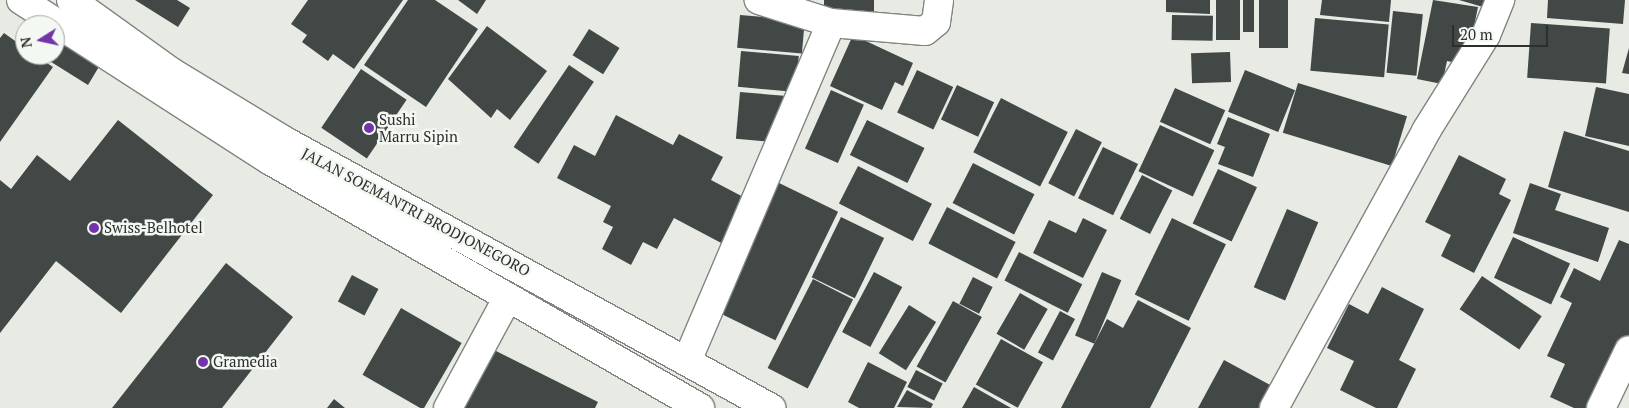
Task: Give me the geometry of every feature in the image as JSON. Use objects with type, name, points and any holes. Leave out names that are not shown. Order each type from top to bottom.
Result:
[{"type":"main road","points":[[21,0],[271,161],[700,408]]},
{"type":"main road","name":"JALAN SOEMANTRI BRODJONEGORO","points":[[71,0],[173,73],[285,141],[687,361],[755,404]]},
{"type":"main road","points":[[759,0],[831,23],[925,31],[936,22],[939,0]]},
{"type":"main road","points":[[1274,408],[1421,139],[1486,35],[1500,0]]},
{"type":"main road","points":[[687,361],[831,23]]},
{"type":"main road","points":[[448,408],[507,298]]},
{"type":"main road","points":[[1601,408],[1629,350]]},
{"type":"building","points":[[135,0],[177,0],[190,8],[178,27]]},
{"type":"building","points":[[308,0],[403,0],[354,69],[333,54],[328,61],[302,42],[307,35],[291,24]]},
{"type":"building","points":[[408,0],[435,0],[478,29],[426,107],[364,65]]},
{"type":"building","points":[[458,0],[486,0],[477,14]]},
{"type":"building","points":[[824,0],[874,0],[874,13],[824,13]]},
{"type":"building","points":[[1166,0],[1210,0],[1210,14],[1166,12]]},
{"type":"building","points":[[1216,0],[1240,0],[1240,40],[1216,40]]},
{"type":"building","points":[[1243,0],[1254,0],[1254,32],[1243,32]]},
{"type":"building","points":[[1259,0],[1288,0],[1288,48],[1259,48]]},
{"type":"building","points":[[1322,0],[1391,0],[1389,22],[1320,15]]},
{"type":"building","points":[[1433,0],[1478,7],[1466,65],[1447,61],[1442,84],[1417,79]]},
{"type":"building","points":[[1459,0],[1485,0],[1483,7]]},
{"type":"building","points":[[1548,0],[1625,0],[1623,24],[1547,18]]},
{"type":"building","points":[[1393,11],[1423,14],[1416,76],[1387,73]]},
{"type":"building","points":[[740,15],[805,21],[802,54],[737,48]]},
{"type":"building","points":[[1172,15],[1213,16],[1213,41],[1172,40]]},
{"type":"building","points":[[1315,18],[1389,24],[1384,77],[1310,71]]},
{"type":"building","points":[[1531,23],[1610,29],[1606,83],[1527,78]]},
{"type":"building","points":[[487,26],[547,71],[510,120],[497,109],[491,118],[448,79]]},
{"type":"building","points":[[589,29],[620,48],[603,74],[573,55]]},
{"type":"building","points":[[4,33],[15,41],[15,65],[50,65],[53,67],[0,142],[0,38]]},
{"type":"building","points":[[853,35],[913,63],[903,86],[895,82],[882,110],[830,86]]},
{"type":"building","points":[[65,42],[100,65],[88,85],[56,65],[65,65]]},
{"type":"building","points":[[1629,48],[1629,74],[1622,73]]},
{"type":"building","points":[[741,51],[799,56],[796,92],[738,87]]},
{"type":"building","points":[[1230,52],[1231,82],[1192,83],[1191,53]]},
{"type":"building","points":[[569,65],[594,82],[539,164],[514,147]]},
{"type":"building","points":[[361,69],[407,100],[367,159],[321,128]]},
{"type":"building","points":[[917,70],[953,87],[933,130],[897,113]]},
{"type":"building","points":[[1245,70],[1295,90],[1278,132],[1228,112]]},
{"type":"building","points":[[1298,83],[1407,116],[1392,166],[1283,133]]},
{"type":"building","points":[[957,85],[994,102],[978,137],[941,119]]},
{"type":"building","points":[[1596,87],[1629,94],[1629,146],[1585,136]]},
{"type":"building","points":[[1175,88],[1225,110],[1210,144],[1160,122]]},
{"type":"building","points":[[831,90],[864,105],[838,163],[805,148]]},
{"type":"building","points":[[740,92],[784,96],[780,143],[736,139]]},
{"type":"building","points":[[1001,98],[1068,132],[1040,186],[973,152]]},
{"type":"building","points":[[616,115],[673,145],[679,134],[723,157],[711,180],[749,200],[725,245],[674,218],[657,249],[643,242],[631,265],[602,249],[613,227],[603,222],[611,206],[557,178],[574,145],[595,156]]},
{"type":"building","points":[[1228,117],[1270,134],[1253,177],[1218,164],[1225,147],[1217,144]]},
{"type":"building","name":"Swiss-Belhotel","points":[[118,120],[213,195],[121,313],[56,261],[0,333],[0,180],[11,189],[37,155],[70,181]]},
{"type":"building","points":[[867,120],[925,148],[907,183],[850,155]]},
{"type":"building","points":[[1160,125],[1214,150],[1193,197],[1138,171]]},
{"type":"building","points":[[1076,129],[1102,142],[1074,197],[1048,183]]},
{"type":"building","points":[[1564,131],[1629,151],[1629,212],[1548,187]]},
{"type":"building","points":[[1103,147],[1138,164],[1113,215],[1078,198]]},
{"type":"building","points":[[1459,155],[1506,179],[1499,194],[1511,200],[1474,273],[1441,256],[1451,235],[1425,222]]},
{"type":"building","points":[[973,163],[1034,194],[1014,234],[953,203]]},
{"type":"building","points":[[858,166],[932,204],[913,241],[839,203]]},
{"type":"building","points":[[1218,169],[1257,187],[1232,242],[1193,223]]},
{"type":"building","points":[[1142,175],[1172,190],[1150,234],[1120,219]]},
{"type":"building","points":[[777,182],[838,212],[775,340],[714,311]]},
{"type":"building","points":[[1530,183],[1561,194],[1555,210],[1609,228],[1598,262],[1513,233]]},
{"type":"building","points":[[947,207],[1016,242],[997,278],[928,244]]},
{"type":"building","points":[[1287,209],[1318,222],[1285,301],[1254,287]]},
{"type":"building","points":[[841,217],[884,238],[855,298],[812,277]]},
{"type":"building","points":[[1083,218],[1107,230],[1083,278],[1033,253],[1049,220],[1076,233]]},
{"type":"building","points":[[1172,218],[1226,244],[1189,321],[1135,294]]},
{"type":"building","points":[[1513,237],[1570,264],[1551,304],[1494,278]]},
{"type":"building","points":[[1619,240],[1629,244],[1629,336],[1595,408],[1574,408],[1550,397],[1565,364],[1547,356],[1572,303],[1560,297],[1574,268],[1600,281]]},
{"type":"building","points":[[1019,252],[1082,284],[1068,313],[1004,281]]},
{"type":"building","name":"Gramedia","points":[[226,263],[293,317],[222,408],[112,408]]},
{"type":"building","points":[[874,272],[902,287],[870,347],[842,332]]},
{"type":"building","points":[[1102,272],[1121,280],[1094,344],[1075,336]]},
{"type":"building","points":[[352,275],[378,289],[364,316],[338,301]]},
{"type":"building","points":[[1482,276],[1542,316],[1519,349],[1460,309]]},
{"type":"building","points":[[973,277],[993,287],[979,314],[959,304]]},
{"type":"building","points":[[813,279],[853,299],[808,389],[768,368]]},
{"type":"building","points":[[1382,287],[1424,309],[1399,360],[1416,369],[1397,408],[1376,408],[1340,390],[1354,361],[1327,348],[1349,304],[1368,314]]},
{"type":"building","points":[[1020,293],[1048,309],[1024,350],[996,334]]},
{"type":"building","points":[[1138,300],[1191,328],[1150,408],[1061,408],[1107,319],[1123,328]]},
{"type":"building","points":[[953,301],[982,317],[946,383],[917,367]]},
{"type":"building","points":[[909,305],[936,322],[906,370],[879,353]]},
{"type":"building","points":[[401,308],[462,343],[424,408],[420,408],[362,375]]},
{"type":"building","points":[[1060,311],[1075,319],[1053,360],[1038,352]]},
{"type":"building","points":[[1001,339],[1043,362],[1018,408],[976,384]]},
{"type":"building","points":[[490,348],[598,402],[595,408],[460,408]]},
{"type":"building","points":[[1224,360],[1272,386],[1259,408],[1198,408]]},
{"type":"building","points":[[868,362],[907,382],[894,408],[859,408],[848,402]]},
{"type":"building","points":[[916,370],[943,384],[934,401],[907,387]]},
{"type":"building","points":[[974,387],[1011,408],[962,408]]},
{"type":"building","points":[[907,390],[933,404],[931,408],[897,407]]},
{"type":"building","points":[[334,399],[345,408],[327,408]]},
{"type":"place","name":"Sushi Marru Sipin","points":[[369,128]]},
{"type":"place","name":"Swiss-Belhotel","points":[[94,228]]},
{"type":"place","name":"Gramedia","points":[[203,362]]}]
